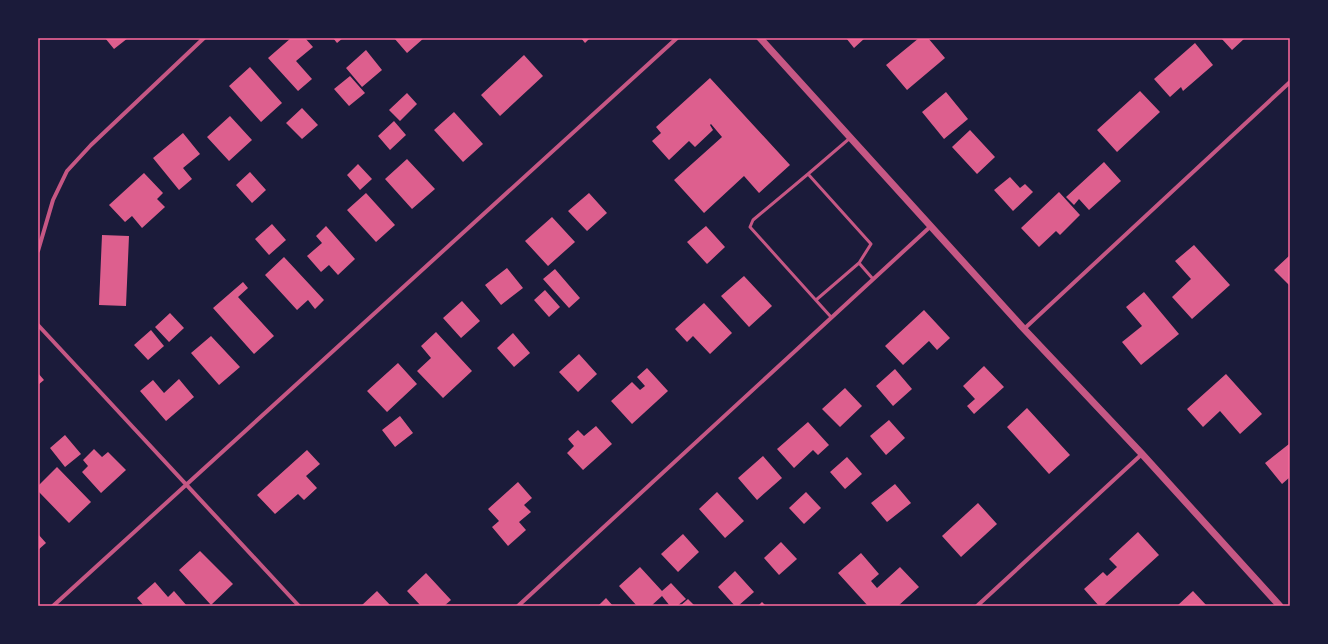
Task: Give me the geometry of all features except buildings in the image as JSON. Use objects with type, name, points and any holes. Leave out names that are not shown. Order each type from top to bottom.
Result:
[{"type":"street","points":[[38,251],[53,200],[67,170],[91,145],[204,38]]},
{"type":"street","points":[[53,606],[677,38]]},
{"type":"street","points":[[760,38],[1024,329],[1142,454],[1280,606]]},
{"type":"street","points":[[1024,329],[1290,82]]},
{"type":"street","points":[[518,606],[931,226]]},
{"type":"street","points":[[38,325],[299,606]]},
{"type":"street","points":[[977,606],[1142,454]]},
{"type":"lane","points":[[831,317],[750,227],[753,220],[850,138]]},
{"type":"lane","points":[[808,174],[871,244],[860,263],[816,300]]},
{"type":"lane","points":[[860,263],[873,279]]}]
